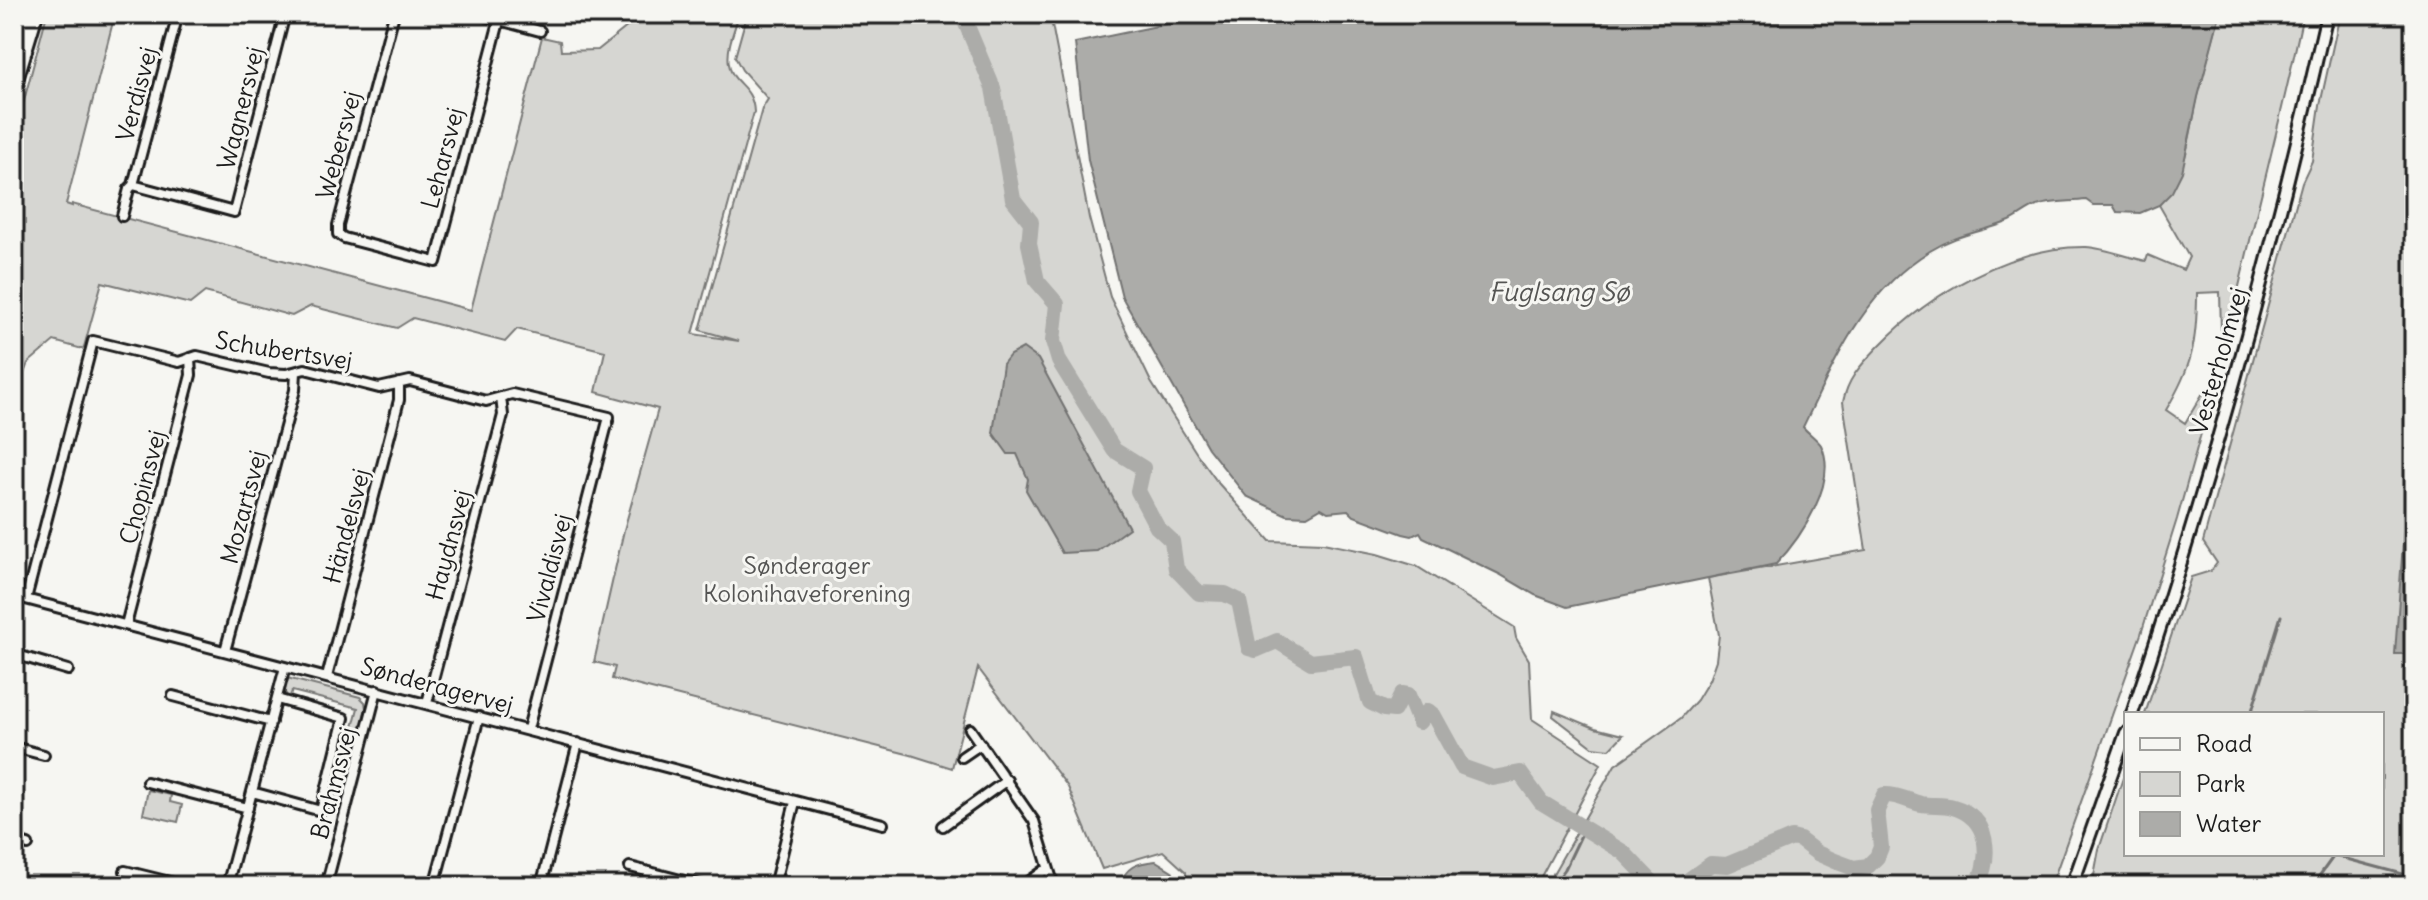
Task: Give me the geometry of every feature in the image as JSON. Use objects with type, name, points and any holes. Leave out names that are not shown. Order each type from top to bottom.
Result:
[{"type":"street","points":[[18,76],[26,14]]},
{"type":"street","points":[[14,90],[37,14]]},
{"type":"street","name":"Verdisvej","points":[[122,216],[178,14]]},
{"type":"street","name":"Wagnersvej","points":[[133,185],[234,212],[285,14]]},
{"type":"street","name":"Webersvej","points":[[390,249],[344,238],[338,234],[338,225],[394,14]]},
{"type":"street","points":[[477,14],[500,17],[540,31]]},
{"type":"street","name":"Vesterholmvej","points":[[2133,712],[2184,556],[2272,247],[2327,14]]},
{"type":"street","name":"Leharsvej","points":[[390,249],[436,262],[500,17]]},
{"type":"street","name":"Schubertsvej","points":[[26,599],[93,341],[179,362],[197,356],[269,373],[305,369],[379,388],[410,381],[486,401],[512,394],[609,417]]},
{"type":"street","name":"Chopinsvej","points":[[126,625],[191,375],[190,358]]},
{"type":"street","name":"Mozartsvej","points":[[225,651],[295,390],[296,372]]},
{"type":"street","name":"Händelsvej","points":[[327,677],[399,400],[399,383]]},
{"type":"street","name":"Haydnsvej","points":[[427,703],[503,415],[501,397]]},
{"type":"street","name":"Vivaldisvej","points":[[528,729],[609,417]]},
{"type":"street","name":"Sønderagervej","points":[[14,596],[883,824]]},
{"type":"street","points":[[14,654],[68,670]]},
{"type":"street","points":[[227,886],[285,667]]},
{"type":"street","name":"Brahmsvej","points":[[326,886],[377,690]]},
{"type":"street","points":[[173,696],[271,722]]},
{"type":"street","points":[[252,792],[321,811],[344,718],[277,699]]},
{"type":"street","points":[[434,886],[479,717]]},
{"type":"street","points":[[970,729],[1034,821],[1054,886]]},
{"type":"street","points":[[2072,886],[2124,739]]},
{"type":"street","points":[[541,886],[578,743]]},
{"type":"street","points":[[962,757],[981,744]]},
{"type":"street","points":[[14,747],[44,755]]},
{"type":"street","points":[[943,826],[1007,780]]},
{"type":"street","points":[[147,782],[248,808]]},
{"type":"street","points":[[774,886],[795,802]]},
{"type":"street","points":[[14,841],[28,845]]},
{"type":"street","points":[[630,867],[704,886]]},
{"type":"street","points":[[1023,886],[1048,868]]},
{"type":"street","points":[[125,871],[186,886]]},
{"type":"green space","name":"Sønderager Kolonihaveforening","points":[[47,14],[115,14],[66,204],[471,310],[542,37],[560,41],[561,51],[598,50],[643,14],[739,14],[728,58],[734,77],[750,96],[754,112],[693,334],[739,341],[700,330],[762,109],[768,99],[742,70],[735,57],[747,14],[1050,14],[1089,218],[1110,297],[1151,382],[1219,484],[1270,541],[1323,543],[1416,566],[1514,627],[1516,638],[1529,660],[1532,719],[1601,764],[1536,886],[1186,886],[1186,872],[1163,851],[1102,869],[1068,787],[978,668],[952,768],[612,679],[615,667],[594,662],[624,530],[658,409],[596,392],[605,351],[517,329],[505,342],[413,318],[397,328],[311,306],[292,316],[205,292],[190,304],[102,282],[84,347],[54,341],[28,363],[14,399],[14,138]]},
{"type":"green space","points":[[2220,14],[2303,14],[2228,334],[2221,332],[2220,292],[2197,293],[2191,354],[2182,381],[2166,410],[2185,423],[2203,393],[2212,394],[2141,634],[2051,886],[1546,886],[1615,765],[1681,718],[1709,680],[1716,660],[1719,635],[1708,578],[1866,550],[1843,402],[1852,378],[1879,346],[1922,308],[1947,292],[2001,264],[2029,255],[2086,247],[2146,261],[2148,255],[2183,270],[2189,257],[2159,205],[2176,182],[2186,156]]},
{"type":"green space","points":[[2340,14],[2414,14],[2414,886],[2092,886],[2099,849],[2124,775],[2124,856],[2384,856],[2384,712],[2146,712],[2191,577],[2211,571],[2217,563],[2203,542],[2302,182],[2312,161],[2320,105]]},
{"type":"green space","points":[[287,678],[360,697],[365,702],[338,815],[331,812],[358,708],[292,691],[289,699],[284,691]]},
{"type":"green space","points":[[1554,711],[1595,728],[1623,735],[1610,749],[1593,747],[1553,716]]},
{"type":"green space","points":[[148,790],[171,795],[170,802],[182,805],[178,822],[143,814]]},
{"type":"water","name":"Fuglsang Sø","points":[[1215,14],[2220,14],[2182,172],[2172,192],[2159,205],[2140,213],[2117,212],[2113,205],[2093,205],[2086,200],[2037,206],[2010,221],[1960,237],[1930,251],[1887,286],[1869,307],[1840,352],[1803,427],[1821,445],[1825,476],[1806,525],[1776,564],[1567,607],[1535,595],[1423,537],[1420,532],[1412,536],[1403,534],[1354,516],[1348,510],[1328,512],[1321,508],[1307,516],[1287,515],[1246,496],[1208,448],[1122,297],[1088,160],[1075,43]]},
{"type":"water","points":[[1023,348],[1038,359],[1129,528],[1097,551],[1062,553],[1026,490],[1028,479],[1017,454],[1008,454],[993,433],[1003,364],[1010,355]]},
{"type":"water","points":[[2414,390],[2414,654],[2395,654]]},
{"type":"water","points":[[1156,861],[1172,871],[1178,886],[1120,886],[1125,874],[1133,867]]},
{"type":"waterway","points":[[962,14],[993,88],[1013,199],[1031,222],[1029,244],[1037,281],[1057,304],[1053,341],[1059,361],[1114,450],[1143,468],[1138,491],[1157,527],[1172,541],[1176,569],[1199,593],[1225,594],[1239,601],[1249,648],[1256,650],[1277,641],[1311,662],[1356,657],[1370,702],[1394,710],[1402,694],[1408,695],[1419,722],[1428,711],[1434,716],[1462,767],[1493,778],[1520,773],[1541,802],[1623,852],[1656,886]]},
{"type":"waterway","points":[[2252,712],[2281,616]]},
{"type":"waterway","points":[[1680,886],[1711,864],[1727,865],[1792,838],[1835,861],[1854,868],[1868,866],[1881,847],[1877,810],[1884,795],[1921,804],[1953,807],[1975,820],[1981,829],[1986,851],[1977,886]]},
{"type":"waterway","points":[[1553,886],[1565,869],[1584,829]]},
{"type":"waterway","points":[[2335,856],[2414,877]]},
{"type":"waterway","points":[[2312,886],[2333,857]]}]
